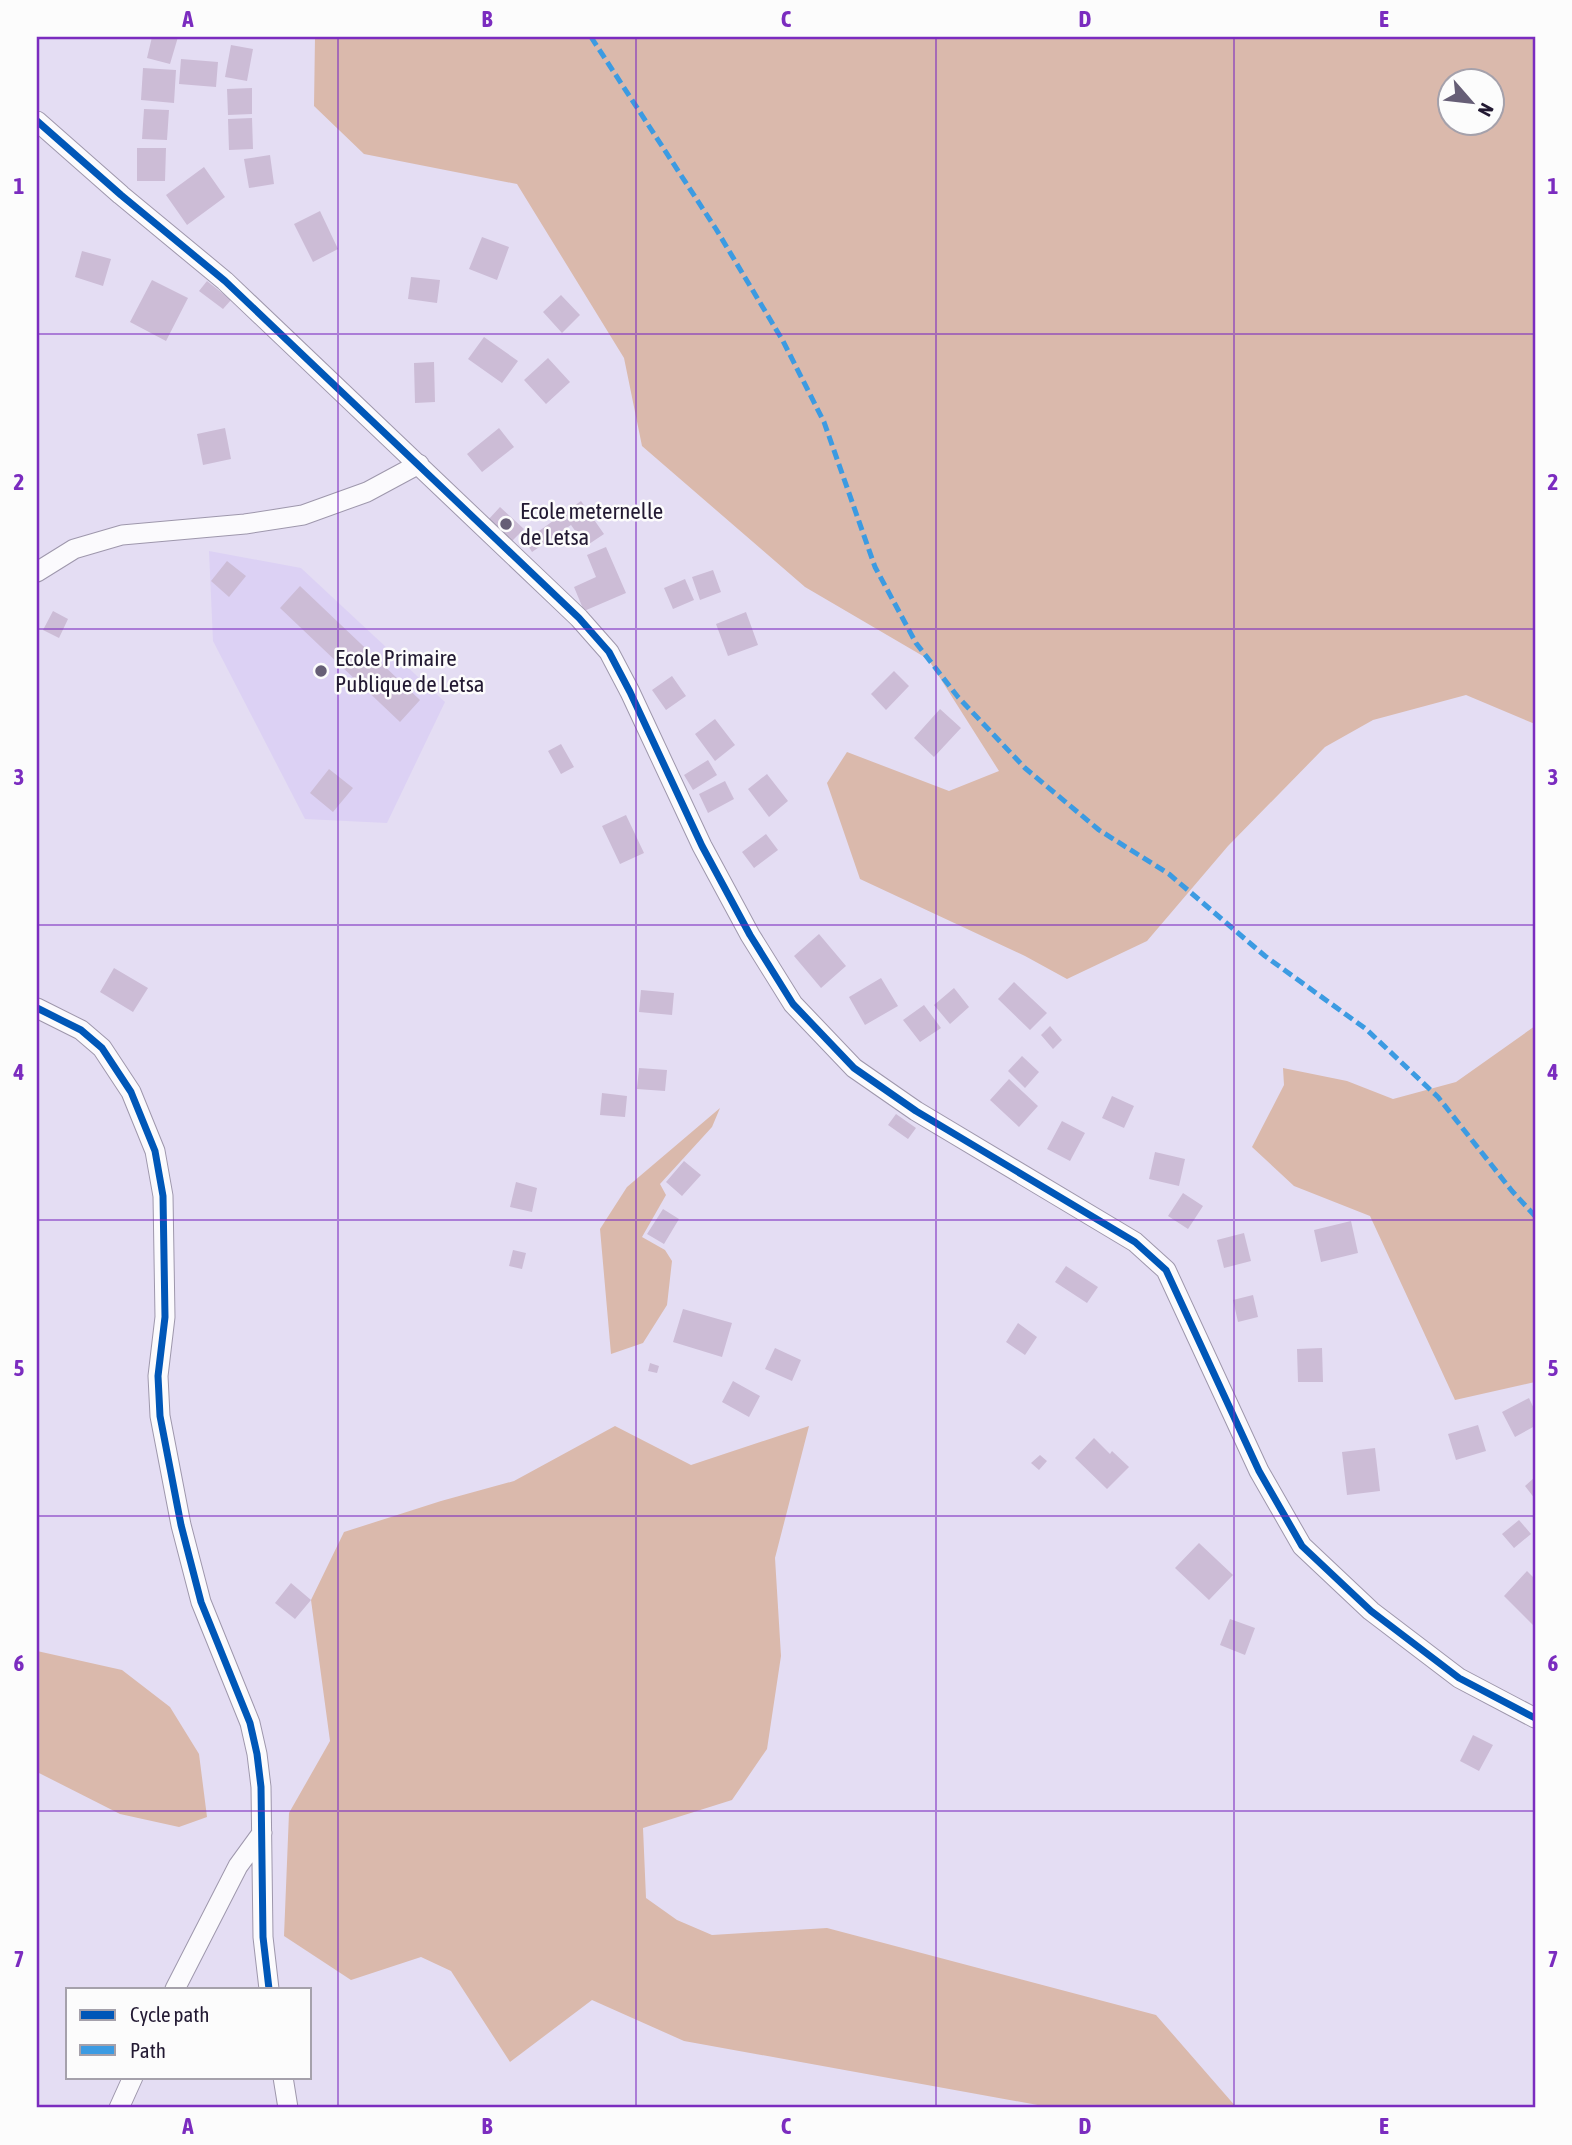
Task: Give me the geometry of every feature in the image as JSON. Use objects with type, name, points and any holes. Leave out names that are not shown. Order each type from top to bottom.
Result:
[{"type":"street","points":[[37,121],[225,281],[579,618],[609,652],[702,846],[750,935],[793,1004],[854,1068],[916,1111],[1135,1242],[1166,1270],[1259,1471],[1302,1546],[1371,1611],[1459,1678],[1535,1718]]},
{"type":"street","points":[[37,572],[74,549],[122,535],[245,524],[303,515],[367,492],[419,464]]},
{"type":"street","points":[[37,1008],[81,1030],[102,1048],[131,1092],[155,1151],[163,1210],[165,1317],[158,1376],[160,1416],[181,1525],[201,1602],[250,1723],[261,1787],[263,1937],[269,1988]]},
{"type":"street","points":[[176,1988],[238,1866],[262,1833]]},
{"type":"street","points":[[119,2108],[133,2078]]},
{"type":"street","points":[[282,2078],[288,2108]]},
{"type":"shaded area","points":[[315,37],[1535,37],[1535,724],[1466,695],[1373,720],[1325,747],[1228,846],[1147,941],[1067,979],[1025,956],[860,879],[827,783],[847,752],[949,791],[999,771],[928,659],[805,587],[642,446],[624,358],[517,184],[364,154],[314,106]]},
{"type":"shaded area","name":"Ecole Primaire Publique de Letsa","points":[[209,551],[301,568],[445,702],[387,823],[305,819],[213,641]]},
{"type":"shaded area","points":[[1535,1026],[1535,1382],[1455,1400],[1370,1216],[1294,1186],[1252,1147],[1284,1085],[1283,1068],[1347,1081],[1393,1099],[1456,1082]]},
{"type":"shaded area","points":[[720,1108],[712,1127],[660,1184],[666,1195],[642,1237],[665,1250],[672,1261],[667,1305],[643,1343],[611,1354],[600,1229],[627,1187]]},
{"type":"shaded area","points":[[615,1426],[691,1465],[809,1426],[775,1558],[781,1656],[767,1749],[732,1800],[643,1828],[646,1898],[677,1920],[712,1935],[827,1928],[1156,2015],[1237,2108],[1054,2108],[684,2041],[592,2000],[510,2062],[451,1971],[421,1957],[351,1980],[284,1936],[289,1813],[330,1741],[311,1600],[344,1532],[514,1481]]},
{"type":"shaded area","points":[[37,1651],[122,1670],[170,1707],[199,1754],[207,1817],[179,1827],[120,1814],[37,1772]]},
{"type":"building","points":[[152,37],[178,37],[170,64],[147,58]]},
{"type":"building","points":[[231,45],[253,49],[247,81],[225,77]]},
{"type":"building","points":[[181,59],[218,62],[216,87],[179,84]]},
{"type":"building","points":[[143,68],[176,70],[174,103],[141,100]]},
{"type":"building","points":[[252,88],[252,114],[228,115],[227,89]]},
{"type":"building","points":[[144,109],[169,110],[167,140],[142,139]]},
{"type":"building","points":[[252,118],[253,149],[229,150],[228,119]]},
{"type":"building","points":[[137,148],[166,148],[165,181],[137,181]]},
{"type":"building","points":[[270,155],[274,184],[249,188],[244,159]]},
{"type":"building","points":[[204,167],[225,197],[187,225],[166,195]]},
{"type":"building","points":[[320,211],[338,249],[313,262],[294,224]]},
{"type":"building","points":[[482,237],[509,247],[497,280],[469,269]]},
{"type":"building","points":[[82,251],[111,259],[103,286],[75,277]]},
{"type":"building","points":[[411,277],[440,280],[437,303],[408,299]]},
{"type":"building","points":[[152,280],[188,298],[166,341],[130,322]]},
{"type":"building","points":[[207,281],[231,300],[223,309],[199,291]]},
{"type":"building","points":[[561,295],[580,315],[562,333],[543,312]]},
{"type":"building","points":[[484,337],[518,361],[502,383],[468,359]]},
{"type":"building","points":[[548,358],[570,382],[546,404],[524,380]]},
{"type":"building","points":[[434,362],[435,402],[415,403],[414,363]]},
{"type":"building","points":[[225,428],[231,459],[203,465],[197,434]]},
{"type":"building","points":[[499,428],[514,447],[482,472],[467,454]]},
{"type":"building","points":[[581,501],[604,534],[586,546],[571,525],[532,552],[525,541]]},
{"type":"building","name":"Ecole meternelle de Letsa","points":[[500,507],[524,529],[511,542],[488,520]]},
{"type":"building","points":[[606,547],[626,593],[584,611],[574,587],[596,577],[587,555]]},
{"type":"building","points":[[227,561],[246,576],[229,597],[211,581]]},
{"type":"building","points":[[713,570],[721,592],[700,600],[692,577]]},
{"type":"building","points":[[685,579],[694,600],[673,609],[664,588]]},
{"type":"building","points":[[300,586],[420,700],[400,722],[280,608]]},
{"type":"building","points":[[53,611],[68,619],[59,638],[43,630]]},
{"type":"building","points":[[746,612],[758,645],[728,656],[716,624]]},
{"type":"building","points":[[894,671],[909,686],[886,710],[871,694]]},
{"type":"building","points":[[672,676],[686,696],[666,710],[652,690]]},
{"type":"building","points":[[940,709],[961,728],[934,757],[914,738]]},
{"type":"building","points":[[715,719],[735,745],[715,761],[695,734]]},
{"type":"building","points":[[561,744],[574,767],[561,774],[548,751]]},
{"type":"building","points":[[708,760],[717,775],[693,790],[684,775]]},
{"type":"building","points":[[329,769],[353,788],[333,812],[310,793]]},
{"type":"building","points":[[767,774],[788,801],[769,817],[748,789]]},
{"type":"building","points":[[725,781],[734,799],[708,813],[699,794]]},
{"type":"building","points":[[626,815],[644,853],[620,864],[602,826]]},
{"type":"building","points":[[766,834],[778,850],[754,868],[742,852]]},
{"type":"building","points":[[819,934],[846,966],[821,988],[794,956]]},
{"type":"building","points":[[114,968],[148,988],[133,1012],[100,992]]},
{"type":"building","points":[[881,978],[898,1006],[865,1025],[849,997]]},
{"type":"building","points":[[1014,982],[1047,1013],[1030,1030],[998,999]]},
{"type":"building","points":[[954,988],[969,1007],[950,1024],[934,1005]]},
{"type":"building","points":[[641,990],[674,993],[672,1015],[639,1012]]},
{"type":"building","points":[[924,1005],[941,1028],[920,1042],[903,1020]]},
{"type":"building","points":[[1050,1026],[1062,1040],[1053,1049],[1041,1035]]},
{"type":"building","points":[[1022,1056],[1039,1072],[1025,1088],[1008,1071]]},
{"type":"building","points":[[639,1068],[667,1070],[665,1091],[637,1089]]},
{"type":"building","points":[[1009,1079],[1038,1106],[1019,1127],[990,1100]]},
{"type":"building","points":[[602,1093],[627,1096],[625,1117],[600,1115]]},
{"type":"building","points":[[1112,1096],[1134,1106],[1124,1128],[1102,1118]]},
{"type":"building","points":[[896,1114],[916,1128],[908,1139],[888,1125]]},
{"type":"building","points":[[1062,1121],[1085,1133],[1070,1161],[1047,1149]]},
{"type":"building","points":[[1155,1152],[1185,1159],[1179,1186],[1149,1179]]},
{"type":"building","points":[[684,1161],[701,1175],[682,1196],[666,1182]]},
{"type":"building","points":[[516,1182],[537,1188],[532,1212],[510,1207]]},
{"type":"building","points":[[1183,1193],[1203,1206],[1188,1229],[1168,1216]]},
{"type":"building","points":[[663,1209],[679,1219],[664,1244],[647,1234]]},
{"type":"building","points":[[1351,1221],[1358,1253],[1321,1262],[1314,1230]]},
{"type":"building","points":[[1244,1233],[1251,1261],[1224,1268],[1217,1240]]},
{"type":"building","points":[[513,1250],[526,1253],[522,1269],[509,1266]]},
{"type":"building","points":[[1066,1266],[1098,1287],[1087,1303],[1055,1282]]},
{"type":"building","points":[[1253,1295],[1258,1317],[1238,1322],[1233,1300]]},
{"type":"building","points":[[683,1309],[732,1323],[722,1357],[673,1342]]},
{"type":"building","points":[[1018,1323],[1037,1337],[1025,1355],[1006,1342]]},
{"type":"building","points":[[775,1348],[801,1360],[792,1381],[765,1369]]},
{"type":"building","points":[[1322,1348],[1323,1382],[1298,1382],[1297,1349]]},
{"type":"building","points":[[650,1363],[659,1366],[657,1373],[648,1371]]},
{"type":"building","points":[[733,1381],[760,1396],[749,1417],[722,1402]]},
{"type":"building","points":[[1529,1398],[1535,1411],[1535,1426],[1515,1437],[1502,1412]]},
{"type":"building","points":[[1478,1425],[1486,1451],[1456,1460],[1448,1434]]},
{"type":"building","points":[[1094,1438],[1110,1454],[1112,1451],[1129,1467],[1107,1489],[1075,1458]]},
{"type":"building","points":[[1375,1448],[1380,1491],[1347,1495],[1342,1452]]},
{"type":"building","points":[[1040,1455],[1047,1461],[1039,1470],[1031,1463]]},
{"type":"building","points":[[1535,1477],[1535,1499],[1525,1486]]},
{"type":"building","points":[[1519,1520],[1531,1534],[1514,1548],[1502,1534]]},
{"type":"building","points":[[1199,1543],[1233,1575],[1209,1600],[1175,1568]]},
{"type":"building","points":[[1527,1571],[1535,1579],[1534,1626],[1504,1596]]},
{"type":"building","points":[[291,1583],[311,1600],[295,1619],[275,1603]]},
{"type":"building","points":[[1230,1619],[1255,1628],[1245,1655],[1220,1645]]},
{"type":"building","points":[[1473,1735],[1493,1745],[1479,1771],[1460,1761]]},
{"type":"marked path","points":[[591,37],[716,229],[783,341],[824,422],[875,567],[916,643],[958,697],[1025,768],[1099,830],[1169,874],[1265,956],[1366,1029],[1438,1097],[1535,1216]]},
{"type":"cycle path","points":[[37,121],[225,281],[579,618],[609,652],[702,846],[750,935],[793,1004],[854,1068],[916,1111],[1135,1242],[1166,1270],[1259,1471],[1302,1546],[1371,1611],[1459,1678],[1535,1718]]},
{"type":"cycle path","points":[[37,1008],[81,1030],[102,1048],[131,1092],[155,1151],[163,1196],[165,1317],[158,1376],[160,1416],[181,1525],[201,1602],[250,1723],[257,1754],[261,1787],[263,1937],[269,1988]]},
{"type":"place","name":"Ecole meternelle de Letsa","points":[[506,524]]},
{"type":"place","name":"Ecole Primaire Publique de Letsa","points":[[321,671]]}]
